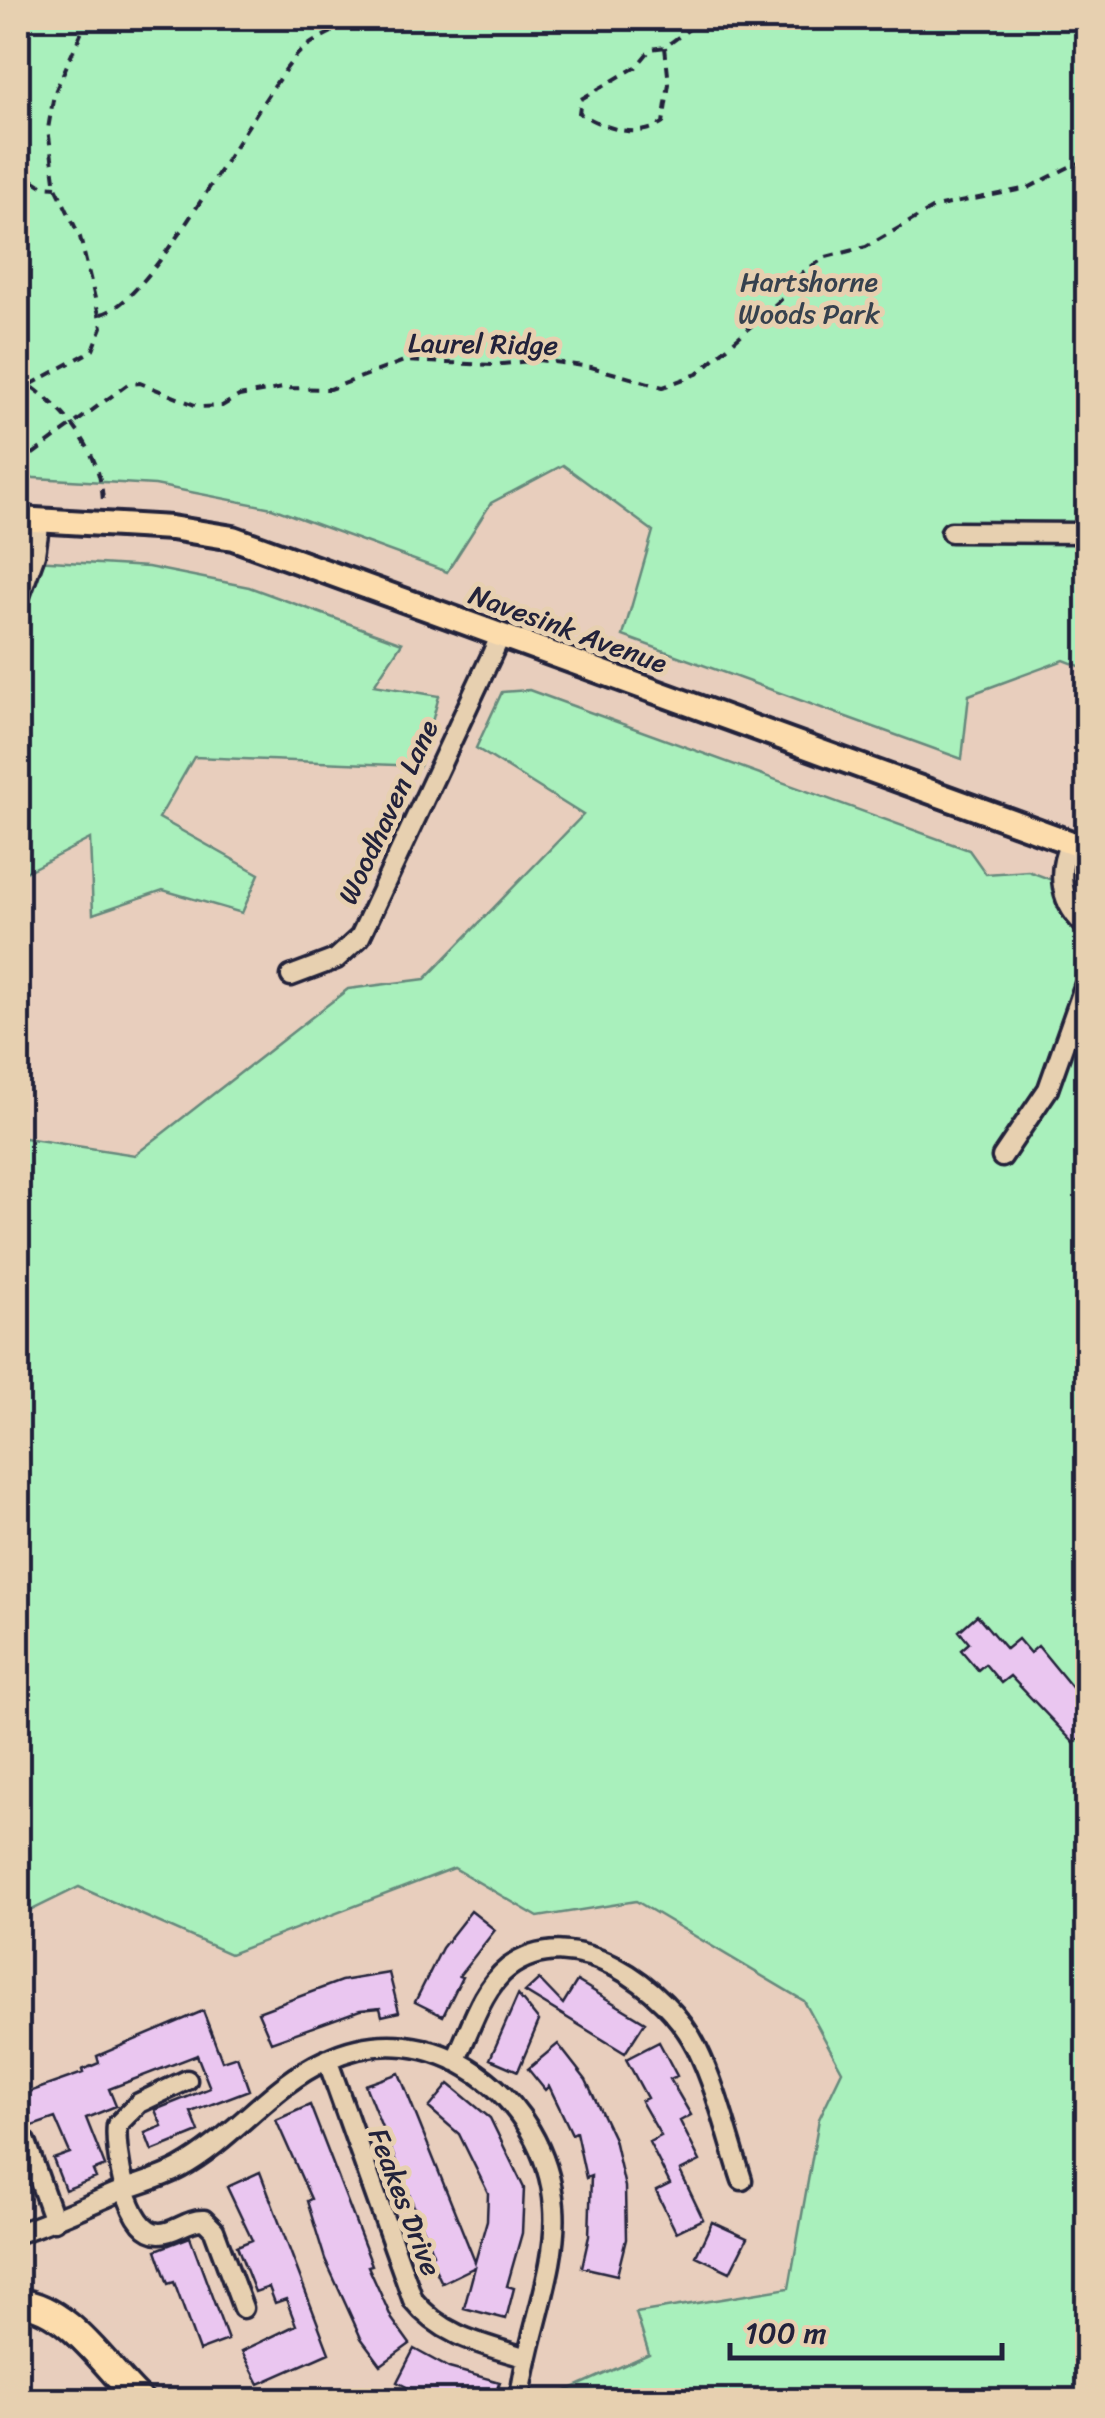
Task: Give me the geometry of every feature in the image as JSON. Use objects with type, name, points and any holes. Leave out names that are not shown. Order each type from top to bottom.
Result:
[{"type":"highway","points":[[18,2302],[32,2304],[64,2322],[140,2400]]},
{"type":"main road","name":"Navesink Avenue","points":[[29,520],[233,538],[1078,846]]},
{"type":"street","points":[[18,601],[35,554],[29,520]]},
{"type":"street","points":[[952,532],[1088,533]]},
{"type":"street","name":"Woodhaven Lane","points":[[291,976],[336,960],[360,937],[500,637]]},
{"type":"street","points":[[1078,846],[1059,872],[1071,908],[1088,928]]},
{"type":"street","points":[[1002,1157],[1048,1089],[1088,976]]},
{"type":"street","points":[[455,2061],[492,1984],[510,1967],[541,1952],[588,1952],[668,2003],[697,2049],[742,2180]]},
{"type":"street","points":[[18,2233],[178,2170],[327,2059],[368,2049],[426,2047],[479,2072],[512,2102],[533,2134],[551,2181],[555,2210],[551,2250],[524,2357],[520,2400]]},
{"type":"street","name":"Feakes Drive","points":[[327,2059],[413,2300],[430,2321],[456,2336],[524,2357]]},
{"type":"street","points":[[187,2080],[138,2103],[117,2125],[125,2190],[136,2219],[148,2230],[162,2234],[194,2220],[204,2220],[214,2230],[243,2308]]},
{"type":"street","points":[[26,2142],[54,2220]]},
{"type":"path","points":[[30,385],[93,350],[99,340],[101,314],[80,237],[56,187],[48,129],[54,94],[88,18]]},
{"type":"path","points":[[101,314],[128,296],[161,260],[298,54],[358,18]]},
{"type":"path","points":[[665,47],[669,58],[664,123],[654,129],[614,130],[579,113],[581,99],[636,67],[651,49],[665,47],[704,18]]},
{"type":"path","name":"Laurel Ridge","points":[[18,464],[128,384],[140,383],[200,407],[222,406],[239,396],[283,388],[330,389],[404,361],[493,365],[540,360],[591,367],[663,386],[697,374],[786,295],[803,272],[826,257],[866,247],[935,207],[1028,188],[1088,162]]},
{"type":"path","points":[[18,171],[42,186],[56,187]]},
{"type":"path","points":[[18,377],[72,422],[97,467],[102,524]]},
{"type":"green space","name":"Hartshorne Woods Park","points":[[18,18],[1087,18],[1087,669],[1064,660],[969,695],[962,759],[623,636],[653,531],[563,465],[491,503],[447,572],[272,508],[155,485],[18,477]]},
{"type":"green space","points":[[18,559],[148,567],[249,587],[402,643],[374,685],[439,696],[420,766],[194,757],[159,818],[259,874],[242,913],[163,890],[93,914],[90,839],[18,876]]},
{"type":"green space","points":[[529,690],[969,850],[986,874],[1028,871],[1087,893],[1087,2400],[546,2400],[649,2354],[636,2313],[789,2288],[819,2119],[842,2071],[804,2001],[636,1901],[538,1917],[454,1868],[230,1954],[79,1887],[24,1914],[18,1933],[18,1137],[135,1155],[348,989],[425,979],[583,815],[476,748],[502,692]]},
{"type":"building","points":[[977,1615],[1006,1649],[1018,1639],[1030,1653],[1038,1646],[1088,1707],[1088,1732],[1074,1743],[1010,1676],[1001,1683],[985,1664],[978,1670],[961,1650],[969,1643],[959,1631]]},
{"type":"building","points":[[471,1911],[495,1930],[459,1976],[462,1977],[443,2016],[415,2002],[442,1948]]},
{"type":"building","points":[[389,1973],[399,2012],[382,2016],[380,2008],[360,2010],[271,2042],[258,2012],[341,1981]]},
{"type":"building","points":[[539,1979],[563,2004],[577,1981],[645,2022],[625,2053],[525,1992]]},
{"type":"building","points":[[518,1995],[539,2021],[518,2071],[490,2059]]},
{"type":"building","points":[[203,2011],[222,2061],[237,2056],[249,2090],[191,2112],[199,2132],[152,2151],[145,2133],[162,2126],[155,2110],[210,2088],[197,2055],[109,2089],[116,2106],[86,2118],[105,2166],[93,2171],[96,2178],[65,2190],[53,2159],[70,2153],[55,2118],[18,2131],[18,2096],[83,2073],[82,2070],[99,2063],[97,2056]]},
{"type":"building","points":[[659,2042],[677,2076],[670,2079],[691,2115],[680,2121],[700,2161],[680,2171],[703,2219],[676,2232],[656,2191],[670,2184],[649,2142],[661,2136],[641,2101],[647,2098],[626,2059]]},
{"type":"building","points":[[558,2044],[586,2080],[614,2139],[625,2187],[626,2239],[617,2275],[582,2267],[589,2236],[591,2176],[586,2178],[576,2132],[572,2134],[549,2086],[545,2090],[528,2069]]},
{"type":"building","points":[[399,2073],[475,2262],[487,2220],[488,2193],[459,2134],[429,2108],[449,2084],[490,2118],[524,2188],[522,2233],[507,2286],[514,2288],[506,2319],[464,2308],[475,2267],[442,2283],[429,2256],[433,2254],[365,2085]]},
{"type":"building","points":[[310,2105],[372,2265],[368,2266],[392,2319],[410,2344],[381,2365],[361,2338],[325,2259],[307,2201],[311,2199],[276,2120]]},
{"type":"building","points":[[260,2172],[329,2353],[259,2384],[242,2351],[296,2325],[286,2299],[275,2303],[269,2287],[255,2292],[237,2246],[252,2240],[227,2187]]},
{"type":"building","points":[[712,2222],[747,2238],[730,2272],[696,2256]]},
{"type":"building","points":[[190,2237],[228,2340],[199,2351],[174,2282],[168,2284],[156,2250]]},
{"type":"building","points":[[414,2349],[449,2368],[500,2382],[495,2400],[455,2400],[432,2394],[430,2399],[397,2382]]}]
